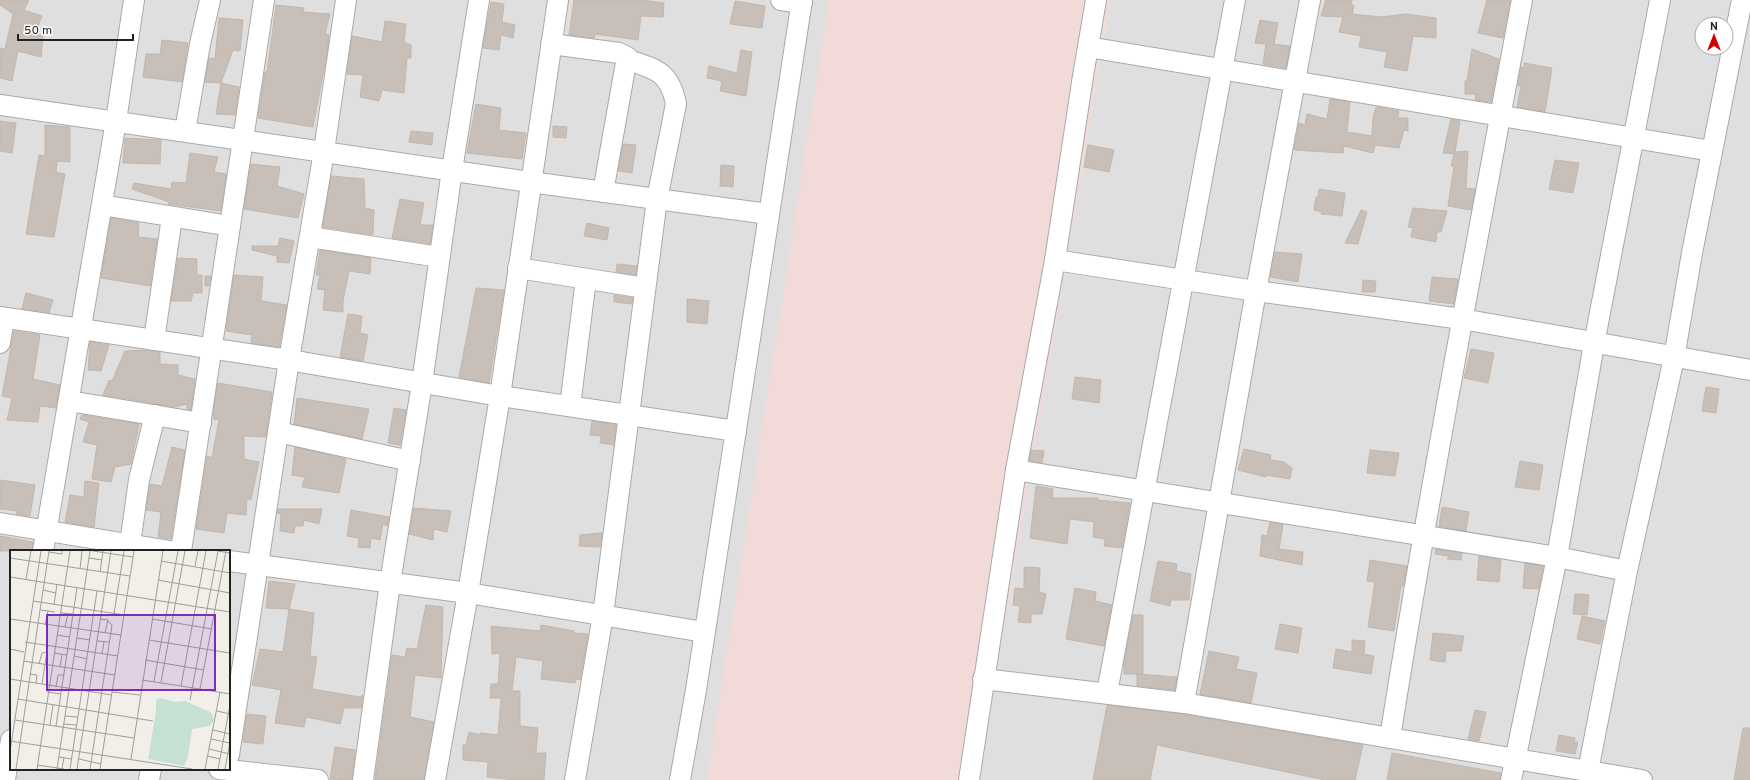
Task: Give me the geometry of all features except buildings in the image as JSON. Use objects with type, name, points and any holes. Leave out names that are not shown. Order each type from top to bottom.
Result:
[{"type":"street","points":[[43,550],[116,121],[134,0]]},
{"type":"street","points":[[185,131],[200,44],[210,0]]},
{"type":"street","points":[[180,550],[201,423],[242,139],[264,0]]},
{"type":"street","points":[[230,737],[289,360],[324,151],[346,0]]},
{"type":"street","points":[[363,780],[390,583],[422,383],[439,257],[479,0]]},
{"type":"street","points":[[435,780],[468,593],[500,396],[530,182],[558,0]]},
{"type":"street","points":[[680,780],[736,431],[802,2],[781,0]]},
{"type":"street","points":[[969,780],[983,679],[1016,470],[1055,260],[1096,0]]},
{"type":"street","points":[[1107,693],[1235,0]]},
{"type":"street","points":[[1184,703],[1256,291],[1310,0]]},
{"type":"street","points":[[1390,738],[1462,319],[1522,0]]},
{"type":"street","points":[[1511,780],[1556,557],[1594,344],[1660,0]]},
{"type":"street","points":[[1588,771],[1627,571],[1674,358],[1712,151],[1742,0]]},
{"type":"street","points":[[551,44],[618,53],[627,57],[628,60],[657,69],[673,90],[676,104],[657,199],[602,615],[575,780]]},
{"type":"street","points":[[1088,47],[1296,80],[1712,151]]},
{"type":"street","points":[[603,192],[628,60]]},
{"type":"street","points":[[0,104],[530,182],[769,214]]},
{"type":"street","points":[[102,205],[230,226]]},
{"type":"street","points":[[154,340],[172,217]]},
{"type":"street","points":[[310,237],[439,257]]},
{"type":"street","points":[[1055,260],[1256,291],[1462,319],[1594,344],[1750,370]]},
{"type":"street","points":[[518,268],[645,288]]},
{"type":"street","points":[[570,406],[586,279]]},
{"type":"street","points":[[0,343],[2,317],[80,330],[289,360],[500,396],[736,431]]},
{"type":"street","points":[[69,401],[201,423]]},
{"type":"street","points":[[130,544],[140,480],[154,415]]},
{"type":"street","points":[[278,432],[410,461]]},
{"type":"street","points":[[1016,470],[1219,504],[1556,557],[1627,571]]},
{"type":"street","points":[[0,523],[164,550]]},
{"type":"street","points":[[230,561],[468,593],[704,632]]},
{"type":"street","points":[[983,679],[1184,703],[1642,780]]},
{"type":"street","points":[[0,732],[10,734]]},
{"type":"street","points":[[4,780],[10,746]]},
{"type":"street","points":[[149,780],[151,770]]},
{"type":"street","points":[[230,770],[318,780]]},
{"type":"shaded area","points":[[0,0],[1750,0],[1750,780],[0,780]]},
{"type":"shaded area","points":[[829,0],[1111,0],[978,780],[707,780]]}]
